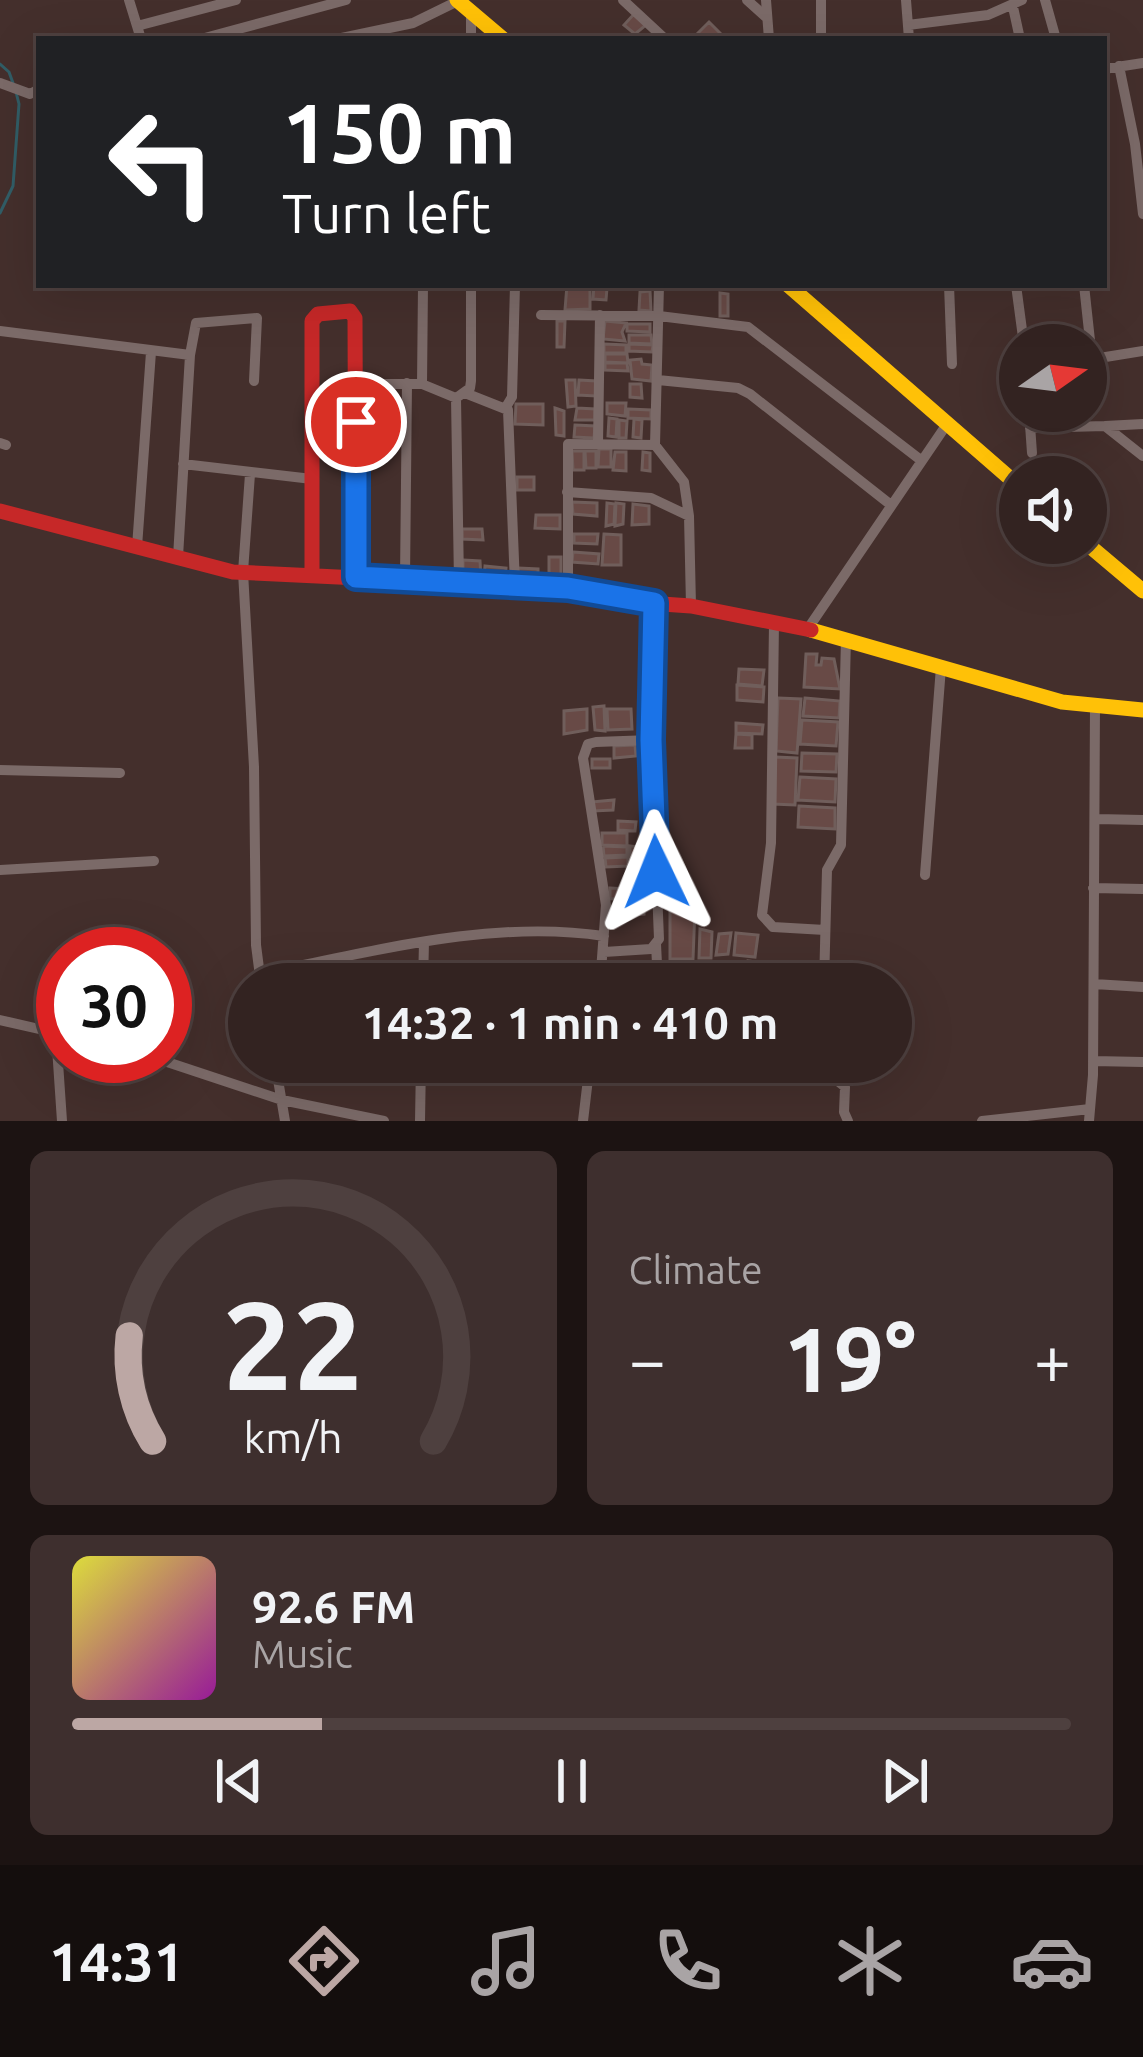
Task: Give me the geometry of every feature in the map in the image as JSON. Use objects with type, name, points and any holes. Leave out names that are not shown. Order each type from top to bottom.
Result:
[{"type":"main road","points":[[462,3],[499,36]]},
{"type":"main road","points":[[791,288],[999,469]]},
{"type":"main road","points":[[312,575],[312,321],[318,314],[354,313],[356,577]]},
{"type":"main road","points":[[0,511],[243,572],[568,588],[691,606],[846,638],[1063,703],[1143,710]]},
{"type":"main road","points":[[1107,560],[1142,589]]},
{"type":"street","points":[[129,0],[139,33],[236,0]]},
{"type":"street","points":[[212,36],[346,0]]},
{"type":"street","points":[[623,0],[662,36]]},
{"type":"street","points":[[747,0],[767,18]]},
{"type":"street","points":[[766,0],[769,36]]},
{"type":"street","points":[[820,0],[821,36]]},
{"type":"street","points":[[906,0],[909,36]]},
{"type":"street","points":[[1045,0],[1055,36]]},
{"type":"street","points":[[352,36],[413,23],[462,3],[470,36]]},
{"type":"street","points":[[908,25],[988,15],[1018,3],[1020,36]]},
{"type":"street","points":[[413,23],[414,36]]},
{"type":"street","points":[[1107,68],[1143,63]]},
{"type":"street","points":[[1119,66],[1136,144],[1143,214]]},
{"type":"street","points":[[0,83],[34,92]]},
{"type":"street","points":[[422,288],[422,384]]},
{"type":"street","points":[[459,582],[460,396],[471,381],[471,288]]},
{"type":"street","points":[[515,288],[512,397],[506,407],[515,585]]},
{"type":"street","points":[[658,288],[656,445],[684,482],[691,606]]},
{"type":"street","points":[[949,288],[952,364]]},
{"type":"street","points":[[1016,288],[1021,324]]},
{"type":"street","points":[[1084,288],[1087,324]]},
{"type":"street","points":[[541,315],[659,316],[748,327],[922,460]]},
{"type":"street","points":[[598,444],[600,315]]},
{"type":"street","points":[[178,557],[196,323],[254,317],[258,322],[254,381]]},
{"type":"street","points":[[0,332],[190,355]]},
{"type":"street","points":[[1107,357],[1143,351]]},
{"type":"street","points":[[137,547],[151,352]]},
{"type":"street","points":[[658,380],[739,388],[892,505]]},
{"type":"street","points":[[405,579],[407,383]]},
{"type":"street","points":[[356,384],[422,384],[506,407]]},
{"type":"street","points":[[807,629],[946,424]]},
{"type":"street","points":[[1107,426],[1143,424]]},
{"type":"street","points":[[1107,428],[1143,456]]},
{"type":"street","points":[[1030,432],[1032,453]]},
{"type":"street","points":[[568,588],[568,444],[656,445]]},
{"type":"street","points":[[183,464],[312,479]]},
{"type":"street","points":[[250,473],[243,572],[260,963]]},
{"type":"street","points":[[567,492],[651,498],[689,515]]},
{"type":"street","points":[[654,603],[651,740],[657,963]]},
{"type":"street","points":[[775,623],[771,843],[762,915],[773,927],[825,930]]},
{"type":"street","points":[[824,963],[826,870],[841,845],[846,638]]},
{"type":"street","points":[[925,875],[941,667]]},
{"type":"street","points":[[982,1121],[1090,1115],[1095,705]]},
{"type":"street","points":[[603,963],[604,888],[583,758],[588,744],[651,740]]},
{"type":"street","points":[[0,770],[120,773]]},
{"type":"street","points":[[1097,819],[1143,820]]},
{"type":"street","points":[[0,870],[154,861]]},
{"type":"street","points":[[1093,888],[1143,889]]},
{"type":"street","points":[[330,963],[424,941],[520,933],[604,936]]},
{"type":"street","points":[[423,963],[424,941]]},
{"type":"street","points":[[604,952],[651,949],[656,944]]},
{"type":"street","points":[[1094,984],[1143,987]]},
{"type":"street","points":[[0,1020],[36,1028]]},
{"type":"street","points":[[1093,1061],[1143,1062]]},
{"type":"street","points":[[192,1070],[282,1100],[384,1121]]},
{"type":"street","points":[[61,1083],[62,1121]]},
{"type":"street","points":[[279,1083],[285,1121]]},
{"type":"street","points":[[420,1121],[421,1083]]},
{"type":"street","points":[[583,1121],[588,1083]]},
{"type":"street","points":[[840,1083],[845,1087],[848,1121]]},
{"type":"building","points":[[634,14],[646,25],[635,34],[624,25]]},
{"type":"building","points":[[709,22],[720,33],[718,36],[695,36]]},
{"type":"building","points":[[567,288],[590,288],[590,309],[565,310]]},
{"type":"building","points":[[594,288],[607,288],[606,300],[593,299]]},
{"type":"building","points":[[650,291],[651,311],[639,310],[640,292]]},
{"type":"building","points":[[720,293],[728,294],[728,316],[720,316]]},
{"type":"building","points":[[557,321],[565,321],[564,347],[557,347]]},
{"type":"building","points":[[605,321],[626,323],[625,341],[603,339]]},
{"type":"building","points":[[627,324],[650,324],[650,332],[627,331]]},
{"type":"building","points":[[629,335],[651,335],[652,344],[629,343]]},
{"type":"building","points":[[604,344],[626,345],[626,353],[604,353]]},
{"type":"building","points":[[629,344],[653,345],[652,352],[629,351]]},
{"type":"building","points":[[605,354],[627,354],[628,363],[605,362]]},
{"type":"building","points":[[641,359],[642,364],[652,365],[651,381],[632,379],[630,360]]},
{"type":"building","points":[[605,363],[627,363],[628,371],[605,370]]},
{"type":"building","points":[[566,380],[575,380],[576,406],[568,407]]},
{"type":"building","points":[[579,380],[596,381],[596,396],[578,395]]},
{"type":"building","points":[[630,384],[641,384],[642,398],[630,397]]},
{"type":"building","points":[[607,403],[626,403],[625,416],[607,414]]},
{"type":"building","points":[[516,404],[543,404],[543,425],[515,424]]},
{"type":"building","points":[[555,408],[564,411],[564,436],[556,435]]},
{"type":"building","points":[[577,408],[595,409],[595,420],[575,420]]},
{"type":"building","points":[[628,409],[651,410],[651,419],[628,418]]},
{"type":"building","points":[[609,418],[617,419],[616,437],[608,436]]},
{"type":"building","points":[[634,419],[642,420],[641,438],[633,437]]},
{"type":"building","points":[[619,420],[627,421],[626,438],[619,438]]},
{"type":"building","points":[[575,425],[595,426],[594,438],[574,437]]},
{"type":"building","points":[[599,449],[611,449],[611,467],[598,467]]},
{"type":"building","points":[[572,451],[584,451],[584,470],[573,470]]},
{"type":"building","points":[[585,451],[596,451],[596,468],[586,468]]},
{"type":"building","points":[[615,452],[626,452],[626,471],[613,470]]},
{"type":"building","points":[[643,452],[650,453],[650,471],[642,470]]},
{"type":"building","points":[[517,477],[534,477],[534,490],[517,490]]},
{"type":"building","points":[[572,502],[597,503],[597,516],[573,514]]},
{"type":"building","points":[[607,503],[615,504],[614,524],[606,526]]},
{"type":"building","points":[[616,503],[624,504],[623,524],[615,526]]},
{"type":"building","points":[[633,504],[649,506],[649,524],[632,525]]},
{"type":"building","points":[[536,515],[560,515],[560,529],[535,528]]},
{"type":"building","points":[[462,529],[482,529],[483,540],[462,539]]},
{"type":"building","points":[[574,534],[598,534],[597,544],[574,543]]},
{"type":"building","points":[[604,534],[621,535],[621,565],[602,565]]},
{"type":"building","points":[[573,552],[599,554],[598,564],[572,562]]},
{"type":"building","points":[[549,557],[561,557],[561,577],[549,577]]},
{"type":"building","points":[[463,560],[480,561],[481,579],[463,578]]},
{"type":"building","points":[[485,566],[506,568],[505,579],[484,577]]},
{"type":"building","points":[[518,568],[538,569],[538,581],[518,580]]},
{"type":"building","points":[[806,654],[817,654],[816,665],[821,665],[822,658],[834,659],[840,689],[804,687]]},
{"type":"building","points":[[739,669],[764,670],[762,686],[738,684]]},
{"type":"building","points":[[737,685],[764,687],[763,702],[737,700]]},
{"type":"building","points":[[778,698],[801,699],[797,753],[776,751]]},
{"type":"building","points":[[805,698],[840,701],[839,718],[803,716]]},
{"type":"building","points":[[604,706],[605,731],[595,730],[593,707]]},
{"type":"building","points":[[587,709],[587,730],[564,734],[564,711]]},
{"type":"building","points":[[607,709],[631,709],[632,729],[608,730]]},
{"type":"building","points":[[802,720],[838,722],[836,746],[800,744]]},
{"type":"building","points":[[736,723],[763,725],[762,734],[736,733]]},
{"type":"building","points":[[736,734],[752,735],[752,748],[735,748]]},
{"type":"building","points":[[635,745],[636,756],[614,758],[614,746]]},
{"type":"building","points":[[802,753],[837,754],[836,772],[801,771]]},
{"type":"building","points":[[775,757],[797,758],[795,805],[773,804]]},
{"type":"building","points":[[592,759],[610,759],[610,768],[592,768]]},
{"type":"building","points":[[800,777],[836,779],[835,802],[798,800]]},
{"type":"building","points":[[614,800],[613,810],[593,811],[591,802]]},
{"type":"building","points":[[799,806],[835,808],[835,829],[798,827]]},
{"type":"building","points":[[618,821],[636,822],[635,831],[618,830]]},
{"type":"building","points":[[602,833],[627,833],[627,846],[602,845]]},
{"type":"building","points":[[603,846],[627,847],[627,855],[604,856]]},
{"type":"building","points":[[630,846],[641,847],[641,862],[630,863]]},
{"type":"building","points":[[628,857],[628,866],[606,867],[605,858]]},
{"type":"building","points":[[632,880],[647,880],[647,898],[631,898]]},
{"type":"building","points":[[610,888],[627,889],[628,898],[610,899]]},
{"type":"building","points":[[632,900],[644,900],[644,914],[632,915]]},
{"type":"building","points":[[670,908],[695,908],[693,959],[670,959]]},
{"type":"building","points":[[700,929],[712,932],[711,958],[699,958]]},
{"type":"building","points":[[731,933],[728,954],[716,955],[719,934]]},
{"type":"building","points":[[736,933],[758,935],[755,957],[734,955]]},
{"type":"waterway","points":[[0,64],[13,83]]},
{"type":"waterway","points":[[0,213],[13,186],[16,92]]},
{"type":"traffic: slow","points":[[457,0],[499,36]]},
{"type":"traffic: slow","points":[[791,288],[999,469]]},
{"type":"traffic: slow","points":[[1107,561],[1143,591]]},
{"type":"traffic: slow","points":[[811,630],[1062,702],[1143,710]]},
{"type":"traffic: jam","points":[[312,575],[312,321],[318,314],[350,311],[355,318],[356,577]]},
{"type":"traffic: jam","points":[[0,511],[233,572],[568,588],[811,630]]},
{"type":"route","points":[[356,422],[356,577],[568,588],[654,603],[651,740],[656,872]]}]
